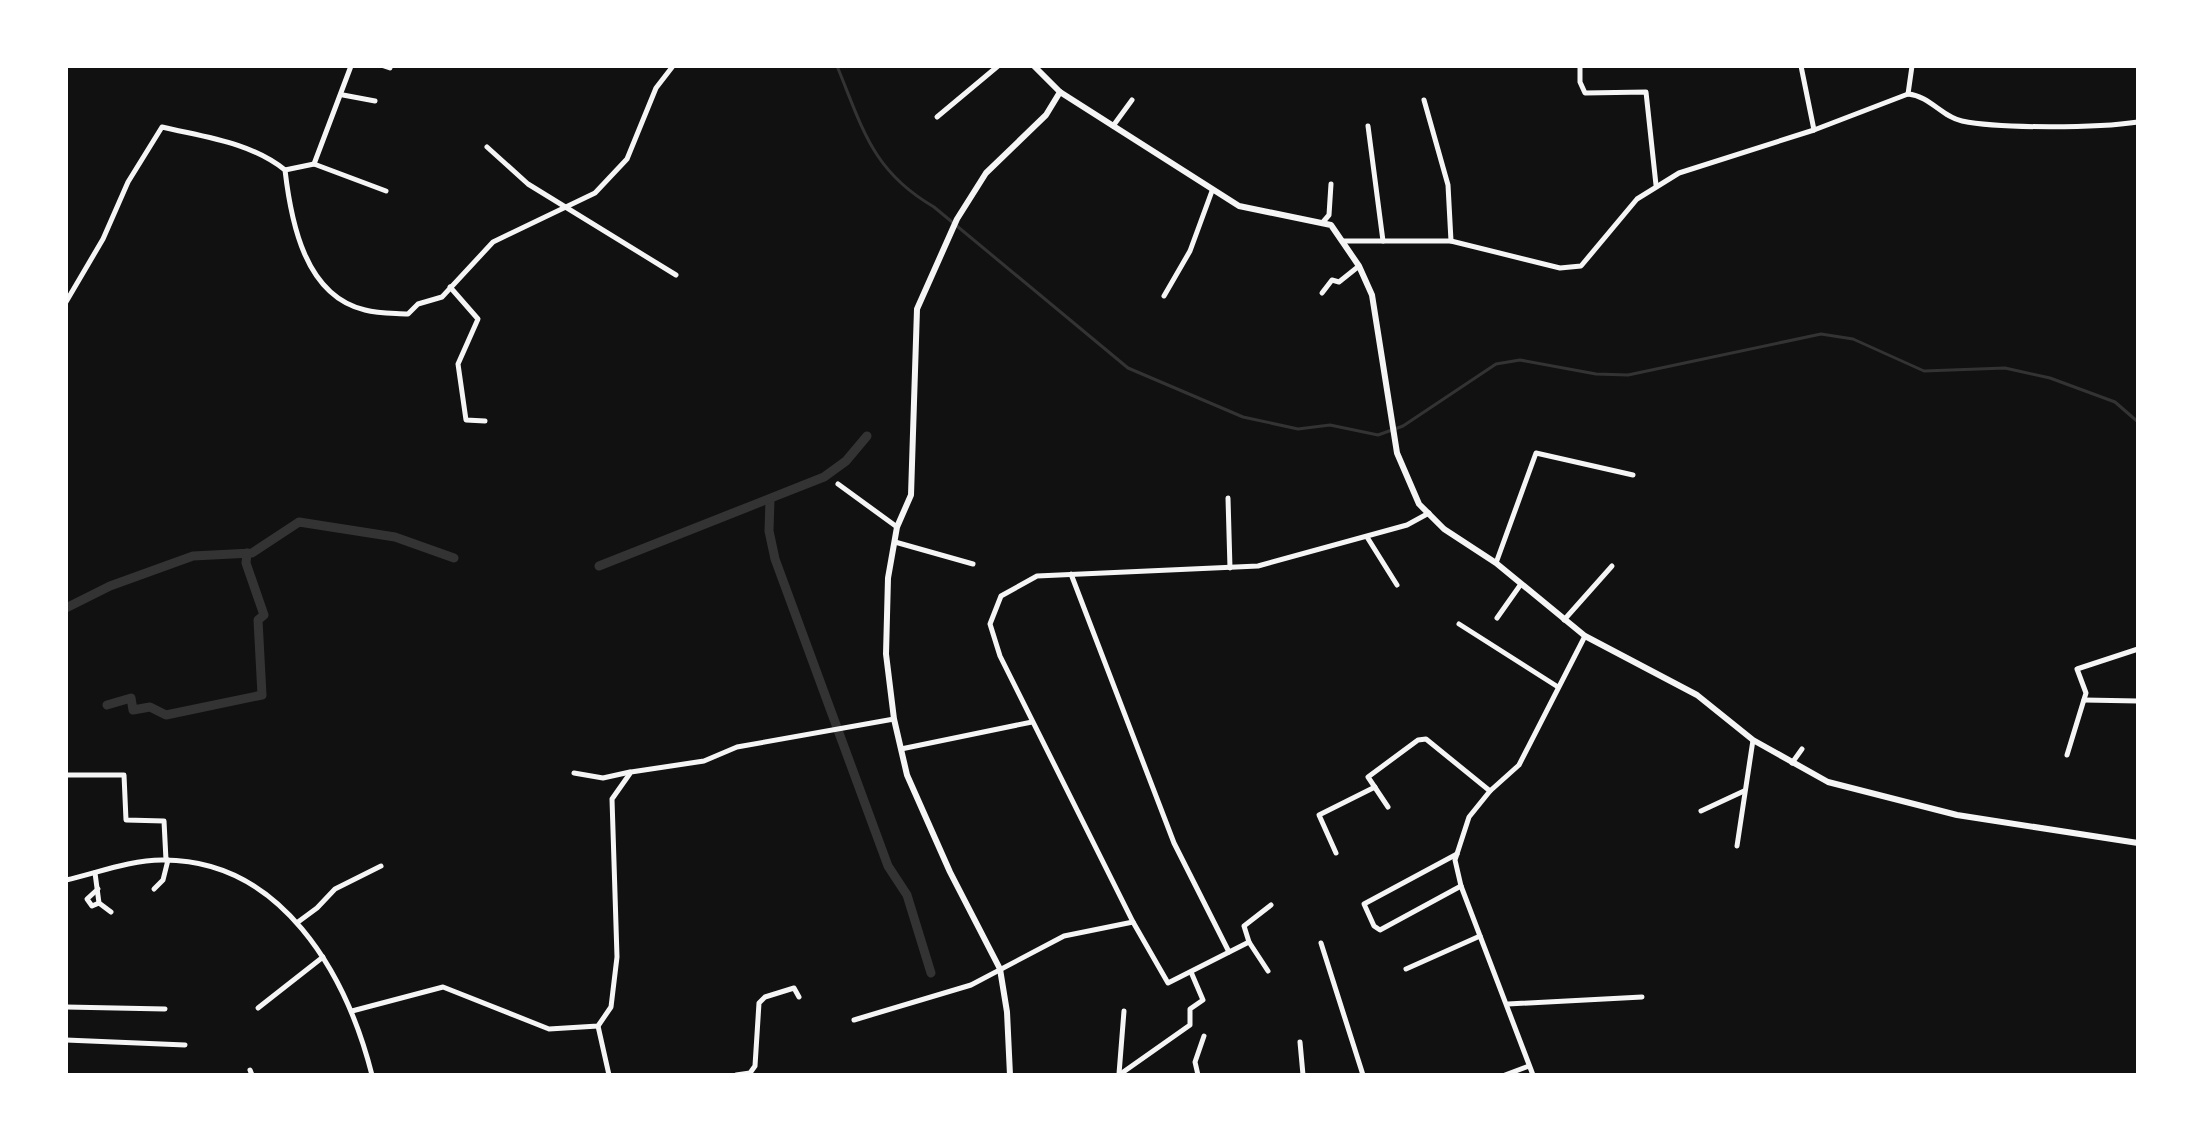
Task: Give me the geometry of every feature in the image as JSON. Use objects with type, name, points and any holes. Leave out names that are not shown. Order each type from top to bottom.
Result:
[{"type":"street","points":[[314,164],[343,95],[351,66]]},
{"type":"street","points":[[66,302],[103,239],[128,182],[162,127],[224,141],[267,156],[285,170],[290,213],[308,260],[328,292],[364,310],[408,314],[418,304],[442,297],[493,242],[595,193],[627,159],[656,88],[673,66]]},
{"type":"street","points":[[937,117],[998,66]]},
{"type":"street","points":[[1034,66],[1060,92],[1239,206],[1331,225],[1359,266],[1372,295],[1397,453],[1419,504],[1444,529],[1496,563],[1585,636],[1697,695],[1753,740],[1828,782],[1957,815],[2138,843]]},
{"type":"street","points":[[1580,66],[1580,82],[1585,93],[1646,92],[1656,185]]},
{"type":"street","points":[[1801,66],[1814,130]]},
{"type":"street","points":[[1908,94],[1912,66]]},
{"type":"street","points":[[1010,1075],[1007,1012],[1000,969],[907,775],[894,719],[886,654],[888,578],[897,527],[911,495],[917,309],[949,233],[986,173],[1046,115],[1060,92]]},
{"type":"street","points":[[1343,241],[1451,241],[1560,268],[1581,266],[1628,209],[1656,185],[1679,173],[1814,130],[1908,94],[1923,95],[1958,121],[2002,125],[2138,122]]},
{"type":"street","points":[[343,95],[375,101]]},
{"type":"street","points":[[1113,126],[1132,100]]},
{"type":"street","points":[[1424,100],[1448,185],[1451,241]]},
{"type":"street","points":[[1368,126],[1383,241]]},
{"type":"street","points":[[487,147],[528,184],[676,275]]},
{"type":"street","points":[[285,170],[314,164],[386,191]]},
{"type":"street","points":[[1323,222],[1329,215],[1331,184]]},
{"type":"street","points":[[1164,296],[1190,251],[1212,191]]},
{"type":"street","points":[[1322,293],[1332,280],[1339,282],[1359,266]]},
{"type":"street","points":[[450,287],[478,319],[458,364],[466,420],[485,421]]},
{"type":"street","points":[[1496,563],[1536,453],[1633,475]]},
{"type":"street","points":[[838,484],[897,527]]},
{"type":"street","points":[[1228,498],[1230,568]]},
{"type":"street","points":[[1249,942],[1168,983],[1163,980],[1000,656],[990,624],[1001,596],[1037,576],[1258,566],[1407,525],[1429,513]]},
{"type":"street","points":[[1367,537],[1397,585]]},
{"type":"street","points":[[895,542],[973,564]]},
{"type":"street","points":[[1564,620],[1612,566]]},
{"type":"street","points":[[1071,574],[1174,843],[1229,952]]},
{"type":"street","points":[[1497,618],[1521,584]]},
{"type":"street","points":[[1459,624],[1558,687]]},
{"type":"street","points":[[1533,1075],[1461,886],[1457,854],[1469,817],[1490,791],[1519,765],[1585,636]]},
{"type":"street","points":[[2067,755],[2086,693],[2077,669],[2080,665],[2138,649]]},
{"type":"street","points":[[2084,700],[2138,701]]},
{"type":"street","points":[[574,773],[603,778],[704,761],[737,747],[894,719]]},
{"type":"street","points":[[901,749],[1032,722]]},
{"type":"street","points":[[1388,807],[1368,777],[1418,740],[1426,739],[1490,791]]},
{"type":"street","points":[[1737,846],[1753,740]]},
{"type":"street","points":[[1791,764],[1802,749]]},
{"type":"street","points":[[609,1075],[598,1026],[611,1007],[617,957],[612,799],[631,772]]},
{"type":"street","points":[[66,775],[124,775],[126,820],[164,821],[167,860],[163,880],[154,889]]},
{"type":"street","points":[[1336,853],[1319,815],[1375,787]]},
{"type":"street","points":[[1701,811],[1744,791]]},
{"type":"street","points":[[1457,854],[1364,904],[1374,926],[1380,930],[1461,886]]},
{"type":"street","points":[[66,880],[147,860],[167,860],[222,870],[259,888],[298,922],[323,957],[352,1011],[372,1075]]},
{"type":"street","points":[[298,922],[335,889],[381,866]]},
{"type":"street","points":[[95,873],[99,903],[111,912]]},
{"type":"street","points":[[98,889],[87,899],[92,906],[99,903]]},
{"type":"street","points":[[1268,971],[1249,942],[1244,926],[1271,905]]},
{"type":"street","points":[[854,1020],[971,985],[1064,936],[1133,922]]},
{"type":"street","points":[[1406,969],[1480,936]]},
{"type":"street","points":[[1321,943],[1363,1075]]},
{"type":"street","points":[[258,1008],[323,957]]},
{"type":"street","points":[[1119,1075],[1190,1025],[1190,1009],[1203,1000],[1191,972]]},
{"type":"street","points":[[352,1011],[443,987],[549,1029],[598,1026]]},
{"type":"street","points":[[736,1075],[750,1073],[755,1066],[759,1003],[765,997],[794,988],[799,997]]},
{"type":"street","points":[[1508,1004],[1642,997]]},
{"type":"street","points":[[66,1007],[165,1009]]},
{"type":"street","points":[[1119,1075],[1124,1011]]},
{"type":"street","points":[[1198,1075],[1195,1062],[1204,1036]]},
{"type":"street","points":[[66,1040],[185,1045]]},
{"type":"street","points":[[1300,1042],[1303,1075]]},
{"type":"street","points":[[1505,1075],[1529,1066]]},
{"type":"waterway","points":[[837,66],[872,147],[896,179],[1128,368],[1243,417],[1298,429],[1330,425],[1378,435],[1403,426],[1496,364],[1520,360],[1596,374],[1628,375],[1821,334],[1853,339],[1924,371],[2005,368],[2050,378],[2115,402],[2138,422]]},
{"type":"waterway","points":[[599,566],[824,477],[846,461],[867,436]]},
{"type":"waterway","points":[[770,499],[769,531],[775,559],[888,866],[907,895],[931,973]]},
{"type":"waterway","points":[[66,608],[110,586],[193,556],[252,553],[299,522],[395,537],[454,558]]},
{"type":"waterway","points":[[107,705],[131,698],[133,710],[150,707],[166,715],[262,695],[258,620],[264,615],[246,563],[247,553]]}]
